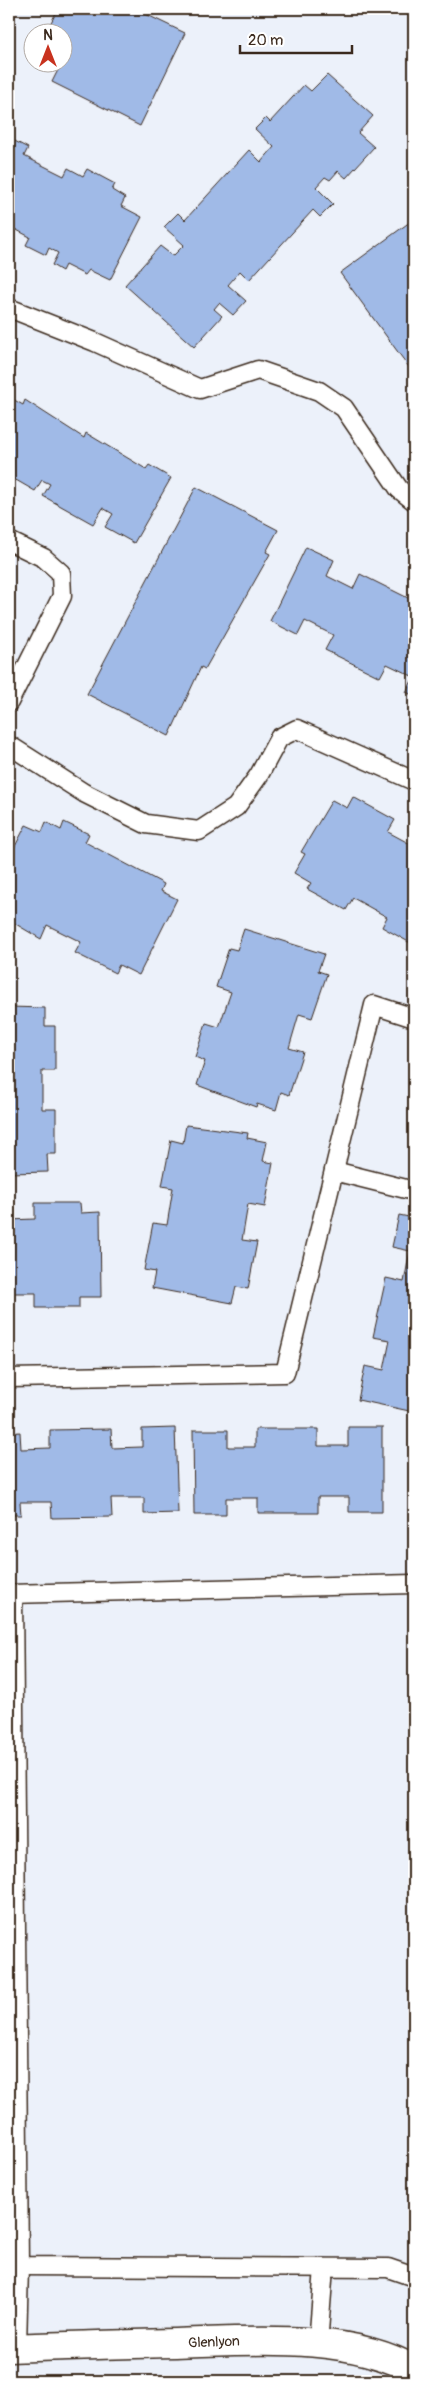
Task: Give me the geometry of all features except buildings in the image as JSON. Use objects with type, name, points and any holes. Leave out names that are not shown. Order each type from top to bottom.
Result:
[{"type":"street","name":"Glenlyon","points":[[13,2348],[278,2340],[341,2346],[396,2359],[414,2370]]},
{"type":"lane","points":[[9,308],[95,342],[200,389],[258,370],[319,391],[344,408],[399,489],[414,502]]},
{"type":"lane","points":[[9,541],[44,558],[61,573],[62,596],[9,702]]},
{"type":"lane","points":[[9,745],[84,793],[146,824],[199,831],[236,807],[259,775],[279,738],[297,729],[414,781]]},
{"type":"lane","points":[[9,1378],[284,1373],[374,1005],[414,1018]]},
{"type":"lane","points":[[334,1171],[414,1191]]},
{"type":"lane","points":[[13,2348],[11,1594],[414,1584]]},
{"type":"lane","points":[[14,2267],[388,2268],[414,2277]]},
{"type":"lane","points":[[318,2344],[324,2268]]}]
